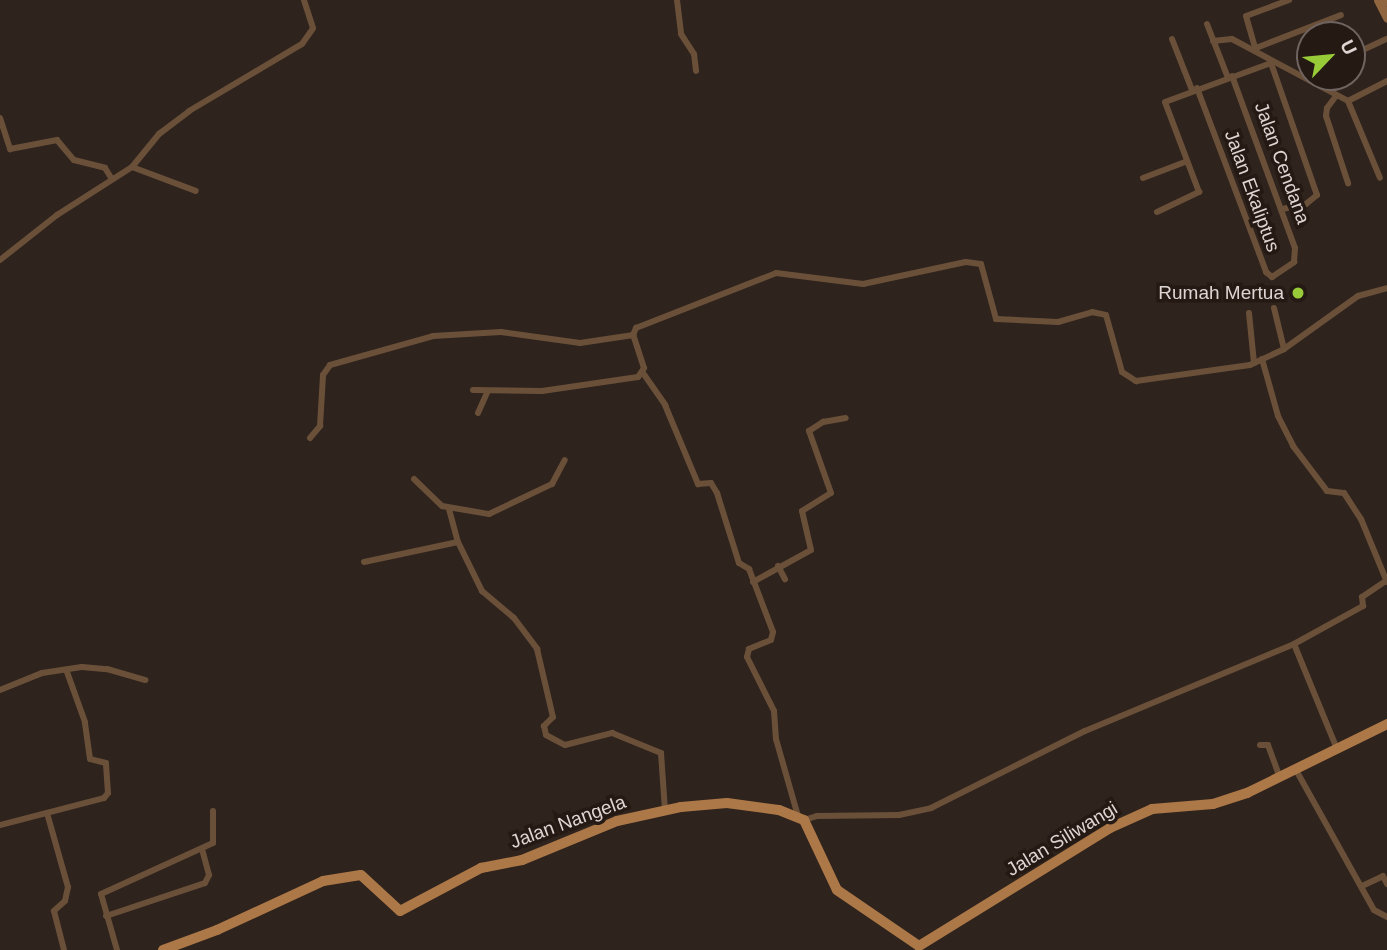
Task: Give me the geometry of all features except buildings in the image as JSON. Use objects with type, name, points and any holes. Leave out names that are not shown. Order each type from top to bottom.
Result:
[{"type":"main road","name":"Jalan Siliwangi","points":[[918,948],[1131,818],[1160,807],[1225,801],[1280,778],[1387,724]]},
{"type":"main road","name":"Jalan Nangela","points":[[163,950],[217,930],[323,881],[355,874],[403,911],[481,868],[522,860],[617,821],[665,810],[739,804],[801,818]]},
{"type":"main road","points":[[801,818],[837,890],[918,948]]},
{"type":"street","points":[[0,260],[132,167],[159,134],[189,111],[307,39],[313,22],[304,0]]},
{"type":"street","points":[[677,0],[681,34],[694,54],[696,71]]},
{"type":"street","points":[[1256,50],[1246,16],[1289,0]]},
{"type":"street","points":[[1378,0],[1387,18]]},
{"type":"street","points":[[1256,50],[1341,15]]},
{"type":"street","name":"Jalan Cendana","points":[[1207,24],[1283,209],[1295,248],[1294,262]]},
{"type":"street","points":[[1213,41],[1224,37],[1256,50],[1271,63],[1296,72]]},
{"type":"street","points":[[1172,39],[1194,89]]},
{"type":"street","points":[[1366,49],[1387,39]]},
{"type":"street","points":[[1157,212],[1198,195],[1164,106],[1168,98],[1271,63]]},
{"type":"street","points":[[1271,63],[1317,195],[1306,204],[1283,209]]},
{"type":"street","points":[[1348,101],[1387,81]]},
{"type":"street","name":"Jalan Ekaliptus","points":[[1194,89],[1266,272],[1272,277],[1294,262]]},
{"type":"street","points":[[1329,91],[1348,101],[1380,178]]},
{"type":"street","points":[[1336,96],[1326,108],[1326,116],[1348,183]]},
{"type":"street","points":[[0,118],[10,149],[57,140],[74,160],[105,168],[112,179]]},
{"type":"street","points":[[1143,178],[1185,162]]},
{"type":"street","points":[[132,167],[196,191]]},
{"type":"street","points":[[1262,359],[1278,416],[1293,446],[1326,491],[1344,493],[1361,519],[1387,581],[1362,597],[1363,606],[1294,644],[1085,731],[931,808],[899,815],[801,818],[776,738],[774,710],[747,657],[749,649],[771,640],[773,635],[748,567],[739,563],[712,484],[698,484],[665,405],[643,373],[633,335],[636,328],[765,275],[789,273],[863,284],[975,262],[983,267],[993,313],[1001,321],[1058,322],[1093,312],[1106,315],[1120,368],[1131,380],[1254,363],[1262,359],[1284,349],[1358,296],[1387,288]]},
{"type":"street","points":[[1274,308],[1284,349]]},
{"type":"street","points":[[1249,313],[1254,363]]},
{"type":"street","points":[[310,438],[320,426],[323,375],[330,365],[433,336],[501,332],[579,343],[633,335]]},
{"type":"street","points":[[473,390],[590,386],[643,373]]},
{"type":"street","points":[[478,413],[488,391]]},
{"type":"street","points":[[753,582],[811,550],[802,511],[831,495],[809,431],[823,422],[846,418]]},
{"type":"street","points":[[449,509],[470,508],[489,514],[552,484],[565,460]]},
{"type":"street","points":[[414,479],[449,509],[458,542],[482,590],[514,618],[537,649],[553,717],[544,726],[545,735],[565,745],[612,733],[661,753],[665,810]]},
{"type":"street","points":[[364,562],[458,542]]},
{"type":"street","points":[[778,566],[785,579]]},
{"type":"street","points":[[1294,644],[1337,750]]},
{"type":"street","points":[[0,690],[43,673],[99,668],[145,680]]},
{"type":"street","points":[[0,825],[108,793],[106,763],[90,759],[85,722],[68,672]]},
{"type":"street","points":[[1260,745],[1268,745],[1280,778]]},
{"type":"street","points":[[1296,770],[1374,910],[1387,917]]},
{"type":"street","points":[[117,950],[99,899],[110,886],[202,849],[216,837],[213,811]]},
{"type":"street","points":[[47,813],[68,887],[65,901],[54,911],[64,950]]},
{"type":"street","points":[[106,916],[205,883],[209,875],[202,849]]},
{"type":"street","points":[[1362,886],[1383,876],[1387,884]]},
{"type":"place","name":"Rumah Mertua","points":[[1298,293]]}]
